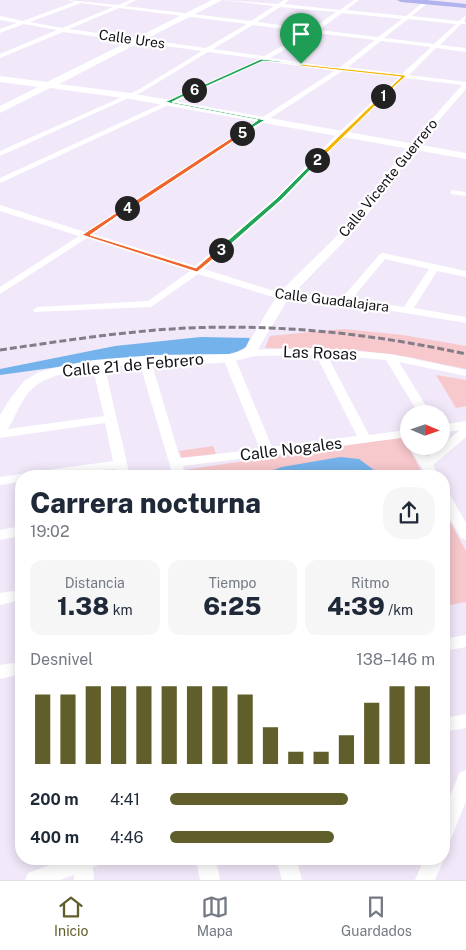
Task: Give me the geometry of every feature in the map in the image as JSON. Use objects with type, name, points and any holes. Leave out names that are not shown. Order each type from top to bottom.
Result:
[{"type":"main road","points":[[0,110],[218,0]]},
{"type":"main road","points":[[401,0],[466,6]]},
{"type":"main road","points":[[0,79],[167,102],[341,135],[466,156]]},
{"type":"street","points":[[68,0],[466,50]]},
{"type":"street","points":[[0,56],[134,0]]},
{"type":"street","points":[[225,0],[463,23]]},
{"type":"street","points":[[0,154],[130,96],[287,0]]},
{"type":"street","points":[[0,181],[263,59],[314,30],[357,0]]},
{"type":"street","points":[[0,29],[80,1]]},
{"type":"street","points":[[0,291],[342,69],[428,1]]},
{"type":"street","points":[[38,310],[151,304],[197,270],[279,199],[341,135],[463,23],[466,16]]},
{"type":"street","name":"Calle Ures","points":[[0,18],[64,30],[263,59],[466,85]]},
{"type":"street","name":"Calle Vicente Guerrero","points":[[253,347],[282,297],[356,223],[411,147],[466,85]]},
{"type":"street","points":[[454,192],[466,194]]},
{"type":"street","name":"Calle Guadalajara","points":[[0,208],[282,297],[345,301],[408,309],[466,320]]},
{"type":"street","points":[[345,301],[383,256],[466,274]]},
{"type":"street","points":[[408,309],[434,268]]},
{"type":"street","name":"Las Rosas","points":[[253,347],[390,357],[465,374]]},
{"type":"street","name":"Calle 21 de Febrero","points":[[0,429],[29,384],[45,374],[62,369],[98,364],[229,358],[253,347]]},
{"type":"street","points":[[319,351],[365,439]]},
{"type":"street","points":[[390,357],[419,405]]},
{"type":"street","points":[[229,358],[266,451]]},
{"type":"street","points":[[145,361],[177,470]]},
{"type":"street","points":[[98,364],[122,470]]},
{"type":"street","points":[[0,434],[111,419]]},
{"type":"street","points":[[450,428],[466,425]]},
{"type":"street","points":[[426,464],[466,432]]},
{"type":"street","name":"Calle Nogales","points":[[177,470],[266,451],[400,436]]},
{"type":"street","points":[[420,455],[430,470]]},
{"type":"street","points":[[0,481],[15,479]]},
{"type":"street","points":[[450,506],[465,532]]},
{"type":"street","points":[[0,535],[15,532]]},
{"type":"street","points":[[0,599],[15,596]]},
{"type":"street","points":[[450,644],[466,641]]},
{"type":"street","points":[[0,672],[15,669]]},
{"type":"street","points":[[450,724],[466,721]]},
{"type":"street","points":[[450,815],[466,778]]},
{"type":"street","points":[[35,880],[84,865]]},
{"type":"street","points":[[207,865],[210,880]]},
{"type":"street","points":[[288,865],[292,880]]},
{"type":"street","points":[[426,880],[432,865]]},
{"type":"shaded area","points":[[343,329],[403,335],[466,346],[466,369],[409,357],[356,350],[265,348],[270,336]]},
{"type":"shaded area","points":[[436,375],[466,380],[466,406],[456,408]]},
{"type":"shaded area","points":[[400,437],[400,455],[413,455],[421,470],[184,470]]},
{"type":"shaded area","points":[[213,446],[217,457],[183,461],[179,451]]},
{"type":"shaded area","points":[[450,522],[466,551],[466,602],[450,605]]},
{"type":"water","points":[[201,337],[250,338],[246,347],[233,354],[80,364],[0,375],[0,369],[115,346]]},
{"type":"water","points":[[340,457],[359,459],[374,470],[273,470]]},
{"type":"railway","points":[[0,350],[141,331],[223,327],[328,332],[397,341],[466,354]]},
{"type":"route","points":[[262,59],[301,64],[404,76],[341,135],[279,199],[197,270],[85,235],[262,120],[167,102],[262,59]]}]
